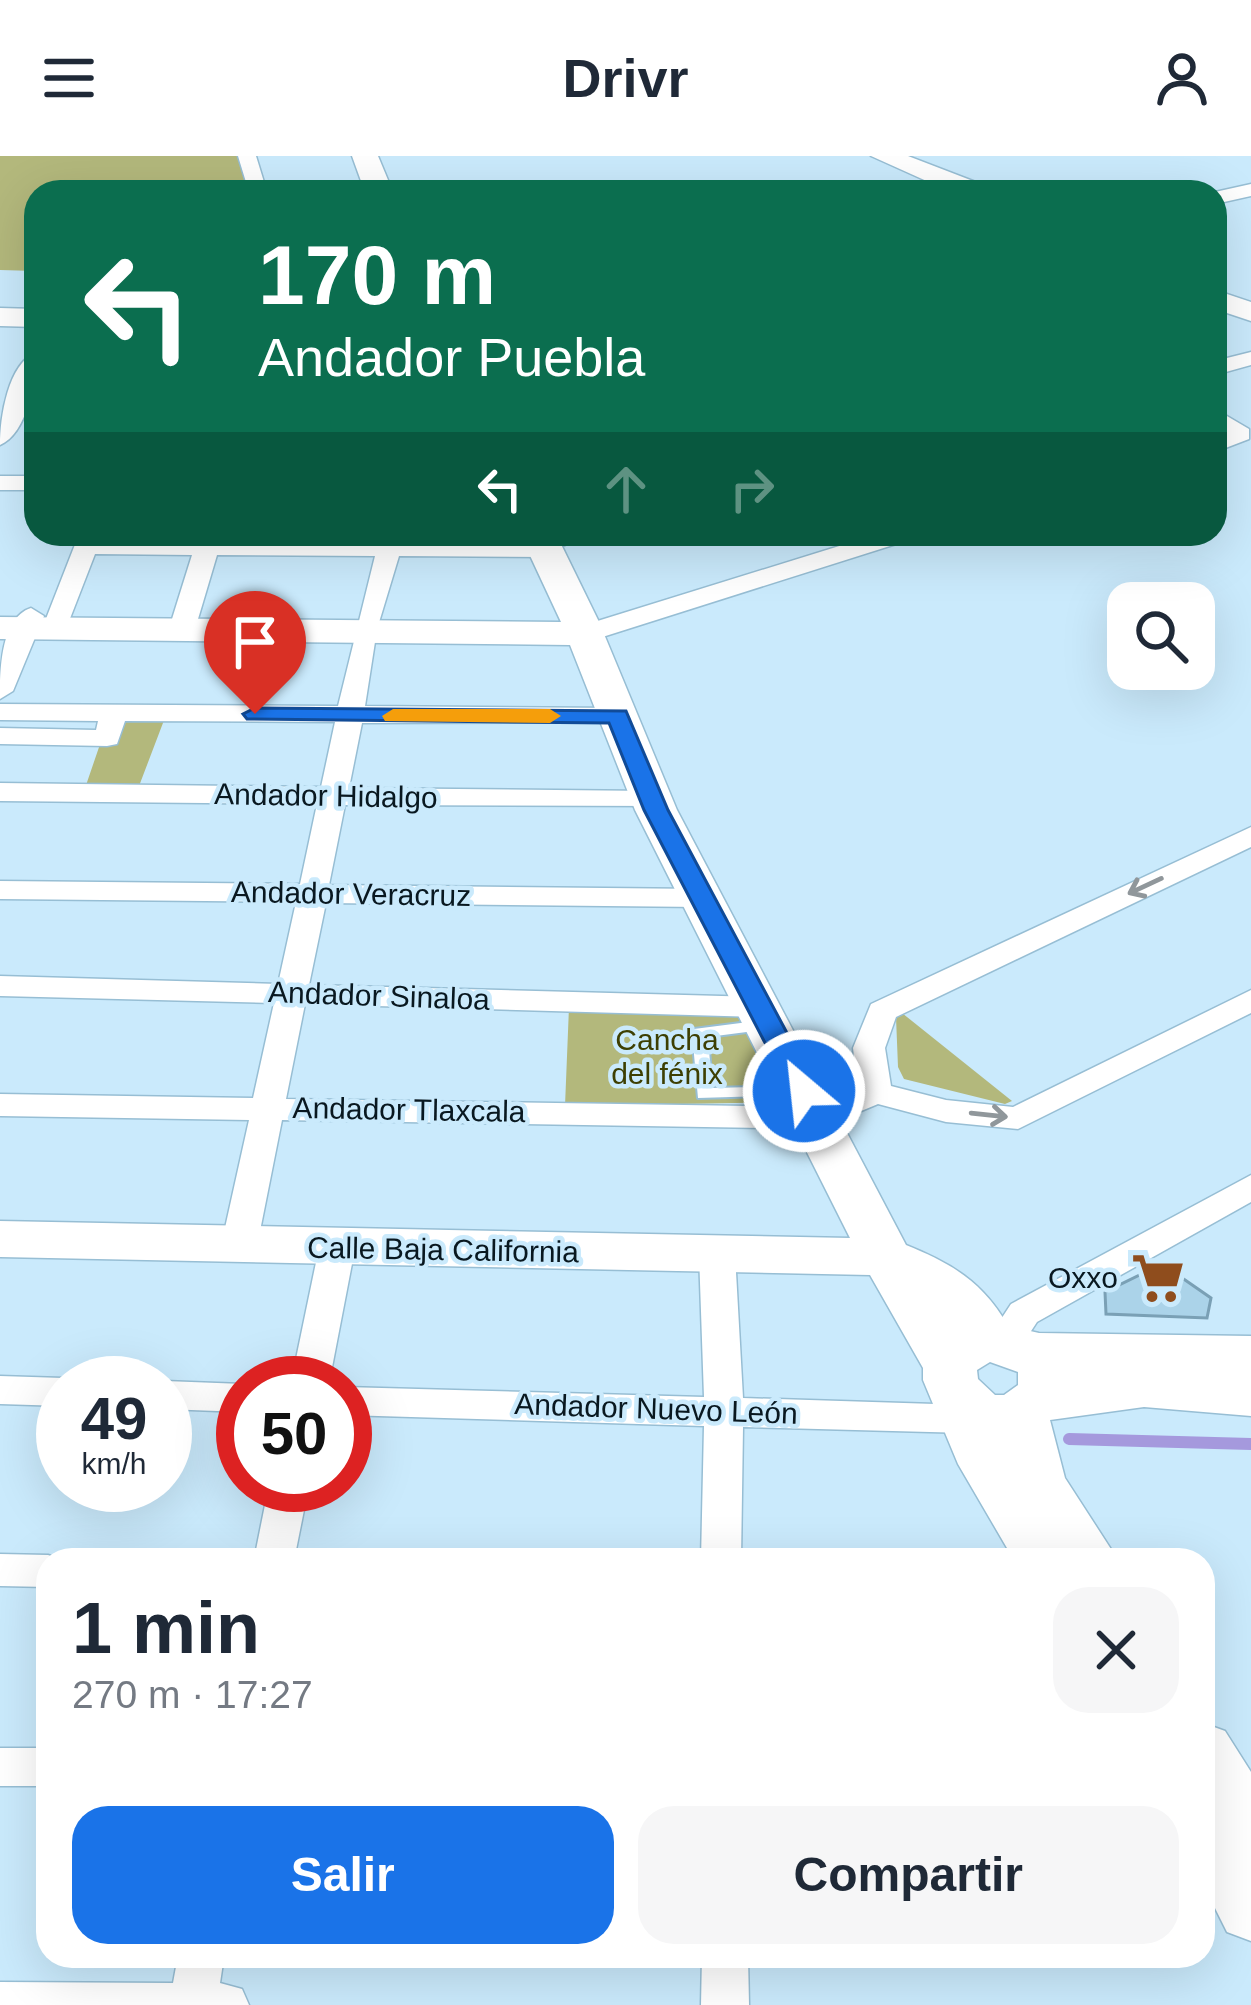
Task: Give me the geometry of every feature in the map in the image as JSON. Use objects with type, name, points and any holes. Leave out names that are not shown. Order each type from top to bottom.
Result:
[{"type":"main road","points":[[872,160],[909,180]]},
{"type":"main road","points":[[872,160],[937,180]]},
{"type":"main road","points":[[544,546],[591,627],[618,716],[652,800],[886,1257],[996,1380],[1038,1483],[1080,1548]]},
{"type":"main road","points":[[29,622],[185,619],[368,628]]},
{"type":"main road","points":[[29,622],[591,627]]},
{"type":"main road","name":"Calle Baja California","points":[[0,1239],[886,1257]]},
{"type":"main road","points":[[996,1380],[1251,1356]]},
{"type":"main road","points":[[996,1380],[1251,1396]]},
{"type":"main road","points":[[996,1380],[998,1484],[1038,1548]]},
{"type":"main road","points":[[1215,1770],[1251,1830]]},
{"type":"main road","points":[[1215,1842],[1251,1911]]},
{"type":"street","points":[[2,430],[24,388]]},
{"type":"street","points":[[1227,424],[1241,434],[1227,440]]},
{"type":"street","points":[[0,691],[29,622],[85,547],[106,546]]},
{"type":"street","points":[[185,619],[207,546]]},
{"type":"street","points":[[239,1246],[331,796],[391,546]]},
{"type":"street","points":[[591,627],[863,546]]},
{"type":"street","points":[[0,712],[618,716]]},
{"type":"street","points":[[0,736],[107,738],[114,712]]},
{"type":"street","name":"Andador Hidalgo","points":[[0,792],[652,800]]},
{"type":"street","points":[[875,1093],[869,1048],[882,1011],[1251,836]]},
{"type":"street","name":"Andador Veracruz","points":[[0,890],[702,898]]},
{"type":"street","name":"Andador Sinaloa","points":[[0,986],[764,1016]]},
{"type":"street","points":[[811,1105],[875,1093],[946,1111],[1018,1118],[1251,1000]]},
{"type":"street","name":"Andador Tlaxcala","points":[[0,1106],[811,1105]]},
{"type":"street","points":[[996,1380],[1024,1313],[1251,1187]]},
{"type":"street","points":[[315,1356],[337,1248]]},
{"type":"street","points":[[717,1254],[724,1409],[721,1548]]},
{"type":"street","name":"Andador Nuevo León","points":[[372,1402],[724,1409],[996,1380]]},
{"type":"street","points":[[0,1390],[36,1391]]},
{"type":"street","points":[[276,1548],[284,1512]]},
{"type":"street","points":[[0,1570],[36,1571]]},
{"type":"street","points":[[0,1767],[36,1767]]},
{"type":"street","points":[[193,2004],[199,1968]]},
{"type":"street","points":[[724,1968],[725,2005]]},
{"type":"street","points":[[0,2004],[225,2005]]},
{"type":"lane","points":[[764,1016],[700,1033],[704,1094],[811,1105]]},
{"type":"green space","points":[[0,156],[245,156],[254,180],[24,180],[24,271],[0,270]]},
{"type":"green space","points":[[110,715],[166,715],[136,794],[83,794]]},
{"type":"green space","name":"Cancha del fénix","points":[[569,1007],[751,1012],[785,1102],[565,1106]]},
{"type":"green space","points":[[902,1013],[1012,1101],[1005,1104],[904,1079],[898,1067],[896,1017]]},
{"type":"building","name":"Oxxo","points":[[1162,1264],[1211,1298],[1207,1318],[1106,1314],[1105,1292]]},
{"type":"waterway","points":[[1069,1439],[1251,1444]]},
{"type":"slow traffic","points":[[393,716],[550,716]]},
{"type":"place","name":"Oxxo","points":[[1158,1278]]},
{"type":"route","points":[[255,714],[618,716],[656,810],[804,1091]]}]
